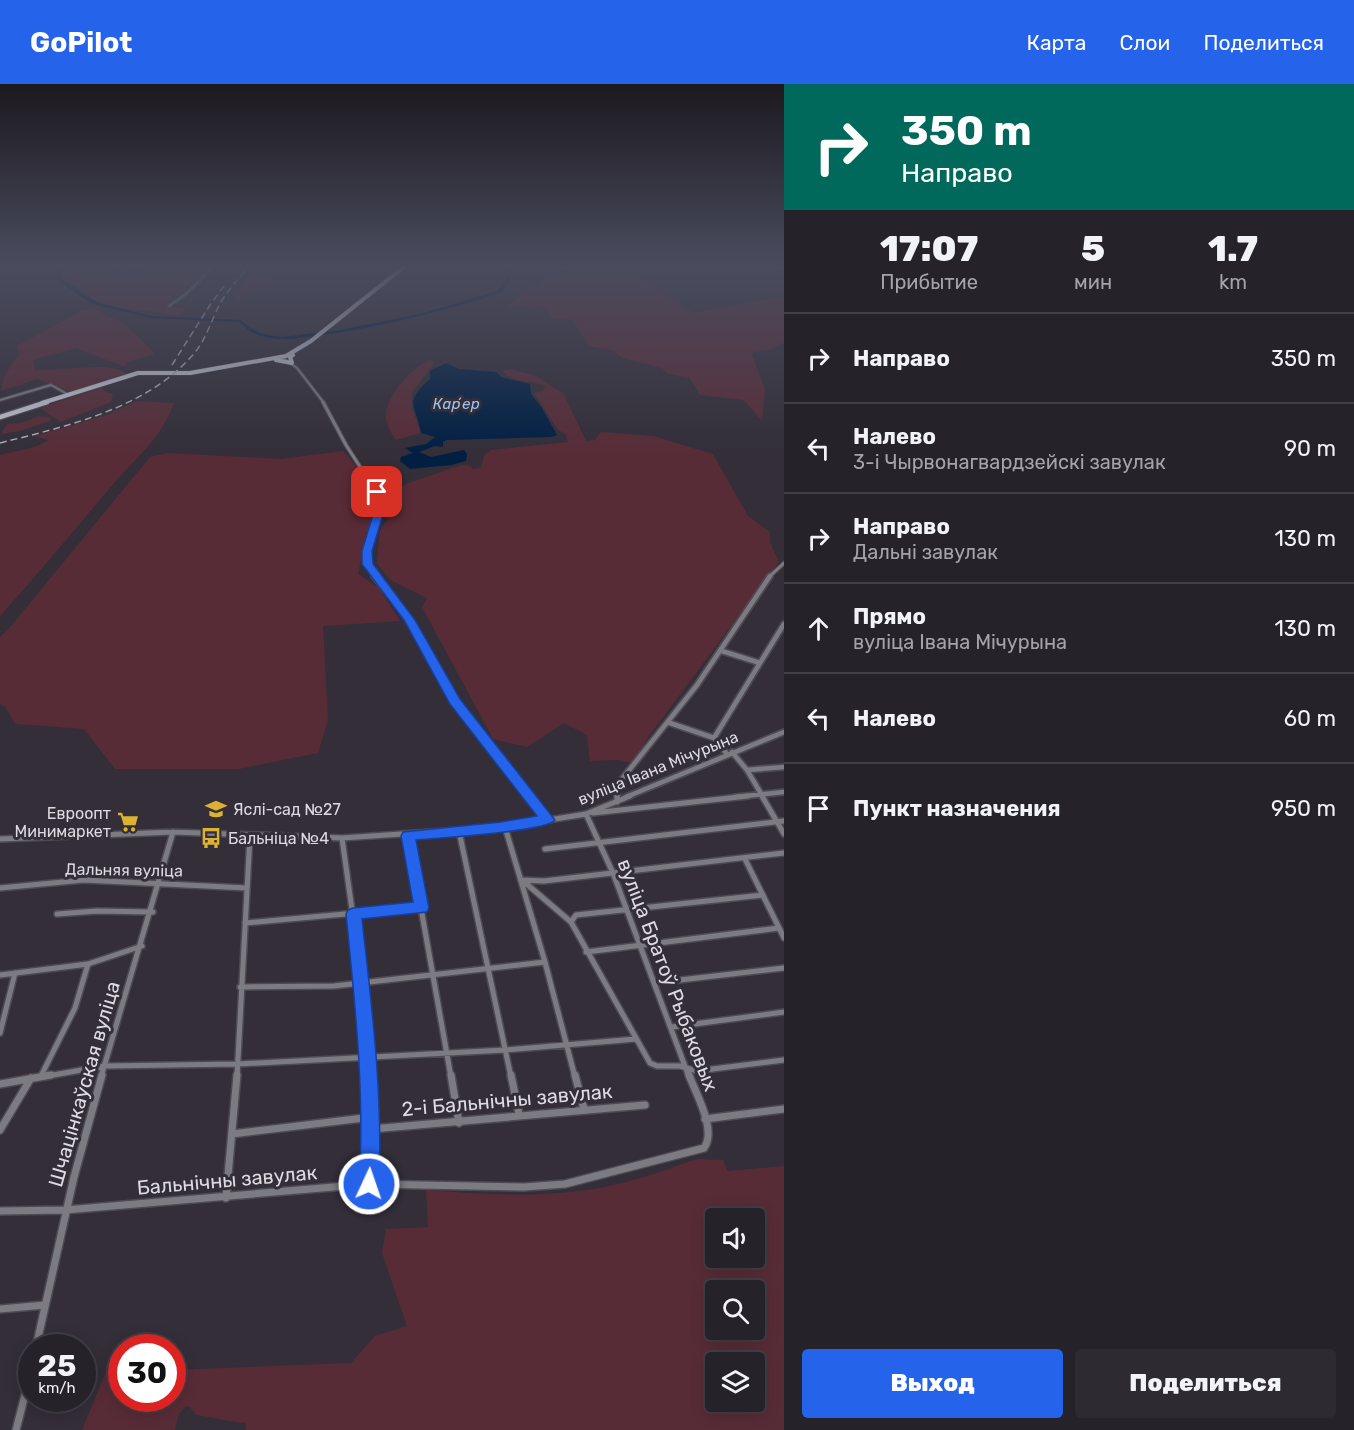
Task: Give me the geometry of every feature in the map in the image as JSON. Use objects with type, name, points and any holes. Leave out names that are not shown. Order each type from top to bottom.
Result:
[{"type":"main road","points":[[267,360],[292,362],[290,357],[327,329]]},
{"type":"main road","points":[[0,417],[147,372],[200,372],[284,357],[297,352]]},
{"type":"street","points":[[284,357],[292,362],[327,407],[346,446],[377,492],[380,508],[367,551],[368,564],[373,574],[409,620],[454,701],[548,820]]},
{"type":"street","points":[[0,400],[51,386],[69,395]]},
{"type":"street","points":[[617,802],[618,784],[670,723],[722,651],[763,586],[777,567],[784,563]]},
{"type":"street","points":[[714,738],[784,624]]},
{"type":"street","points":[[722,651],[760,663]]},
{"type":"street","points":[[670,723],[714,738],[730,753],[747,770],[784,834]]},
{"type":"street","name":"вуліца Івана Мічурына","points":[[0,839],[30,840],[173,832],[342,838],[408,836],[505,827],[586,814],[784,732]]},
{"type":"street","points":[[747,770],[784,767]]},
{"type":"street","points":[[586,814],[784,792]]},
{"type":"street","name":"вуліца Братоў Рыбаковых","points":[[586,814],[613,873],[711,1134],[704,1148]]},
{"type":"street","points":[[545,849],[784,821]]},
{"type":"street","points":[[505,827],[545,962],[584,1109]]},
{"type":"street","points":[[459,831],[519,1114]]},
{"type":"street","name":"Шчацінкаўская вуліца","points":[[39,1334],[65,1210],[104,1066],[153,912],[173,832]]},
{"type":"street","points":[[226,1198],[238,1064],[240,987],[250,835]]},
{"type":"street","points":[[408,836],[435,975],[459,1123]]},
{"type":"street","points":[[342,838],[363,982],[369,1056],[372,1117],[369,1184]]},
{"type":"street","points":[[522,880],[613,873],[784,853]]},
{"type":"street","points":[[745,859],[784,938]]},
{"type":"street","name":"Дальняя вуліца","points":[[0,888],[84,880],[247,888]]},
{"type":"street","points":[[522,880],[571,922],[645,1056],[657,1066],[675,1065],[697,1071],[784,1060]]},
{"type":"street","points":[[571,922],[576,915],[763,895]]},
{"type":"street","points":[[245,923],[422,908]]},
{"type":"street","points":[[57,914],[98,911],[153,912]]},
{"type":"street","points":[[586,952],[779,928]]},
{"type":"street","points":[[0,975],[88,964],[142,946]]},
{"type":"street","points":[[240,987],[334,986],[545,962]]},
{"type":"street","points":[[40,1077],[84,989],[88,964]]},
{"type":"street","points":[[654,983],[784,968]]},
{"type":"street","points":[[0,1033],[15,973]]},
{"type":"street","points":[[672,1027],[784,1012]]},
{"type":"street","points":[[0,1084],[104,1066],[238,1064],[505,1050],[636,1040]]},
{"type":"street","points":[[0,1130],[31,1078]]},
{"type":"street","name":"2-і Бальнічны завулак","points":[[372,1129],[459,1123],[519,1114],[645,1105]]},
{"type":"street","points":[[705,1119],[784,1109]]},
{"type":"street","points":[[232,1134],[372,1117]]},
{"type":"street","name":"Бальнічны завулак","points":[[0,1211],[65,1210],[369,1184],[524,1187],[564,1184],[704,1148]]},
{"type":"street","points":[[0,1309],[45,1305]]},
{"type":"street","points":[[16,1430],[21,1412]]},
{"type":"shaded area","points":[[48,329],[130,329],[155,354],[127,362],[125,367],[76,348],[33,360],[35,370],[97,367],[119,370],[127,374],[72,392],[37,379],[1,391],[4,376],[19,354],[17,346]]},
{"type":"shaded area","points":[[578,329],[784,329],[784,343],[773,349],[753,352],[752,355],[765,389],[762,421],[744,400],[700,395],[689,378],[667,373],[662,368],[622,358],[614,351],[589,346]]},
{"type":"shaded area","name":"Карʼер","points":[[430,359],[435,363],[412,392],[412,408],[421,433],[396,440],[386,421],[387,407],[402,382],[416,368]]},
{"type":"shaded area","points":[[511,369],[536,376],[563,393],[586,441],[595,440],[601,432],[653,436],[713,454],[748,516],[770,532],[770,542],[779,562],[649,736],[632,763],[619,760],[590,761],[587,735],[564,723],[527,747],[493,739],[422,607],[427,598],[390,580],[377,563],[380,530],[400,503],[400,486],[461,465],[471,466],[472,469],[481,468],[484,455],[491,450],[568,442],[566,434],[558,430],[534,393],[544,390],[545,386],[517,380],[503,371]]},
{"type":"shaded area","points":[[103,387],[104,391],[113,394],[111,402],[61,422],[40,408]]},
{"type":"shaded area","points":[[137,401],[174,403],[163,426],[148,446],[0,616],[0,455],[35,447],[49,440],[35,436],[106,415]]},
{"type":"shaded area","points":[[39,416],[50,418],[50,421],[20,431],[1,434],[7,424],[21,423]]},
{"type":"shaded area","points":[[343,451],[370,481],[379,512],[364,546],[358,574],[379,588],[400,621],[323,626],[328,720],[318,753],[239,769],[115,769],[84,729],[15,724],[5,706],[0,704],[0,637],[150,457],[168,453],[281,459]]},
{"type":"shaded area","points":[[697,1159],[723,1160],[728,1171],[784,1166],[784,1430],[246,1430],[246,1423],[196,1415],[189,1406],[186,1407],[186,1369],[351,1363],[375,1336],[407,1326],[382,1253],[386,1229],[428,1227],[426,1190],[547,1194],[594,1189],[648,1176]]},
{"type":"shaded area","points":[[108,1367],[108,1412],[181,1412],[175,1430],[82,1430],[89,1412],[96,1412],[96,1396]]},
{"type":"water","name":"Карʼер","points":[[446,363],[459,369],[496,372],[501,377],[530,384],[531,394],[557,435],[447,440],[443,442],[443,447],[435,446],[419,452],[431,457],[464,450],[467,454],[466,461],[451,465],[410,469],[400,461],[401,457],[413,453],[405,448],[426,444],[435,437],[421,433],[414,404],[416,393],[430,379],[430,371]]},
{"type":"waterway","points":[[248,329],[261,335],[282,338],[351,329]]},
{"type":"railway","points":[[172,365],[195,329]]},
{"type":"railway","points":[[0,443],[79,421],[131,401],[177,371],[196,351],[208,329]]},
{"type":"place","name":"Яслі-сад №27","points":[[216,809]]},
{"type":"place","name":"Евроопт Минимаркет","points":[[128,822]]},
{"type":"place","name":"Бальніца №4","points":[[211,838]]},
{"type":"route","points":[[369,1184],[372,1129],[369,1056],[363,982],[353,914],[422,908],[408,836],[501,828],[548,820],[454,701],[399,603],[373,574],[368,564],[367,551],[380,508],[377,492]]}]
